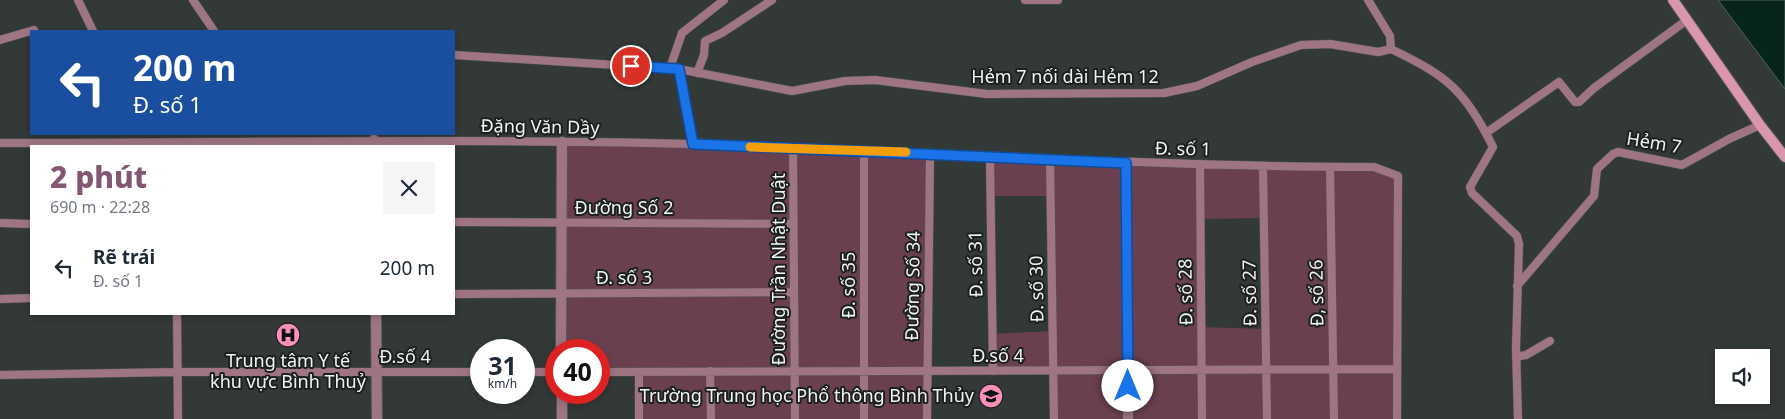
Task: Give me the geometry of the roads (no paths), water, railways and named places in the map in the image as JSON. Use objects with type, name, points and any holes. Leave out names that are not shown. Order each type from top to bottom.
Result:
[{"type":"main road","points":[[1673,0],[1760,125],[1785,157]]},
{"type":"street","points":[[78,0],[93,30]]},
{"type":"street","points":[[192,0],[213,30]]},
{"type":"street","points":[[670,68],[682,33],[724,0]]},
{"type":"street","points":[[697,73],[705,41],[772,0]]},
{"type":"street","points":[[1025,0],[1058,0]]},
{"type":"street","points":[[1368,0],[1390,36],[1391,49],[1442,76],[1462,95],[1486,133],[1493,148],[1470,187],[1472,193],[1517,236],[1519,244],[1516,357],[1518,419]]},
{"type":"street","points":[[1486,133],[1559,81],[1575,102],[1579,102],[1594,88],[1687,20]]},
{"type":"street","points":[[0,40],[30,31]]},
{"type":"street","name":"Hẻm 7 nối dài Hẻm 12","points":[[455,55],[670,68],[792,90],[845,81],[875,80],[987,94],[1164,93],[1197,86],[1252,62],[1301,45],[1330,44],[1378,52],[1391,49]]},
{"type":"street","points":[[679,69],[693,144]]},
{"type":"street","name":"Hẻm 7","points":[[1517,286],[1594,196],[1597,169],[1613,154],[1618,152],[1682,165],[1729,139],[1760,125]]},
{"type":"street","points":[[561,339],[562,142]]},
{"type":"street","name":"Đặng Văn Dầy","points":[[0,143],[562,142],[693,144],[990,157]]},
{"type":"street","name":"Đường Trần Nhật Duật","points":[[793,148],[795,419]]},
{"type":"street","name":"Đ. số 35","points":[[864,151],[864,419]]},
{"type":"street","name":"Đường Số 34","points":[[927,419],[930,153]]},
{"type":"street","name":"Đ. số 1","points":[[990,157],[1263,167],[1374,167],[1398,176],[1398,252]]},
{"type":"street","name":"Đ. số 31","points":[[990,157],[992,371]]},
{"type":"street","name":"Đ. số 30","points":[[1050,159],[1054,419]]},
{"type":"street","points":[[1126,163],[1128,419]]},
{"type":"street","name":"Đ. số 28","points":[[1200,164],[1202,419]]},
{"type":"street","name":"Đ. số 27","points":[[1263,167],[1267,419]]},
{"type":"street","name":"Đ, số 26","points":[[1330,167],[1334,419]]},
{"type":"street","name":"Đường Số 2","points":[[455,222],[794,224]]},
{"type":"street","points":[[0,223],[30,224]]},
{"type":"street","points":[[1397,419],[1398,252]]},
{"type":"street","points":[[1397,419],[1398,252]]},
{"type":"street","name":"Đ. số 3","points":[[455,294],[794,292]]},
{"type":"street","points":[[0,299],[30,298]]},
{"type":"street","points":[[177,315],[178,419]]},
{"type":"street","points":[[376,315],[377,419]]},
{"type":"street","points":[[1516,357],[1526,355],[1550,340]]},
{"type":"street","name":"Đ.số 4","points":[[610,372],[1397,369]]},
{"type":"street","points":[[710,371],[711,419]]},
{"type":"street","name":"Đ.số 4","points":[[0,375],[178,372],[470,372]]},
{"type":"street","points":[[639,372],[639,419]]},
{"type":"street","points":[[562,404],[562,419]]},
{"type":"place","name":"Trung tâm Y tế khu vực Bình Thuỷ","points":[[288,335]]},
{"type":"place","name":"Trường Trung học Phổ thông Bình Thủy","points":[[991,396]]}]
